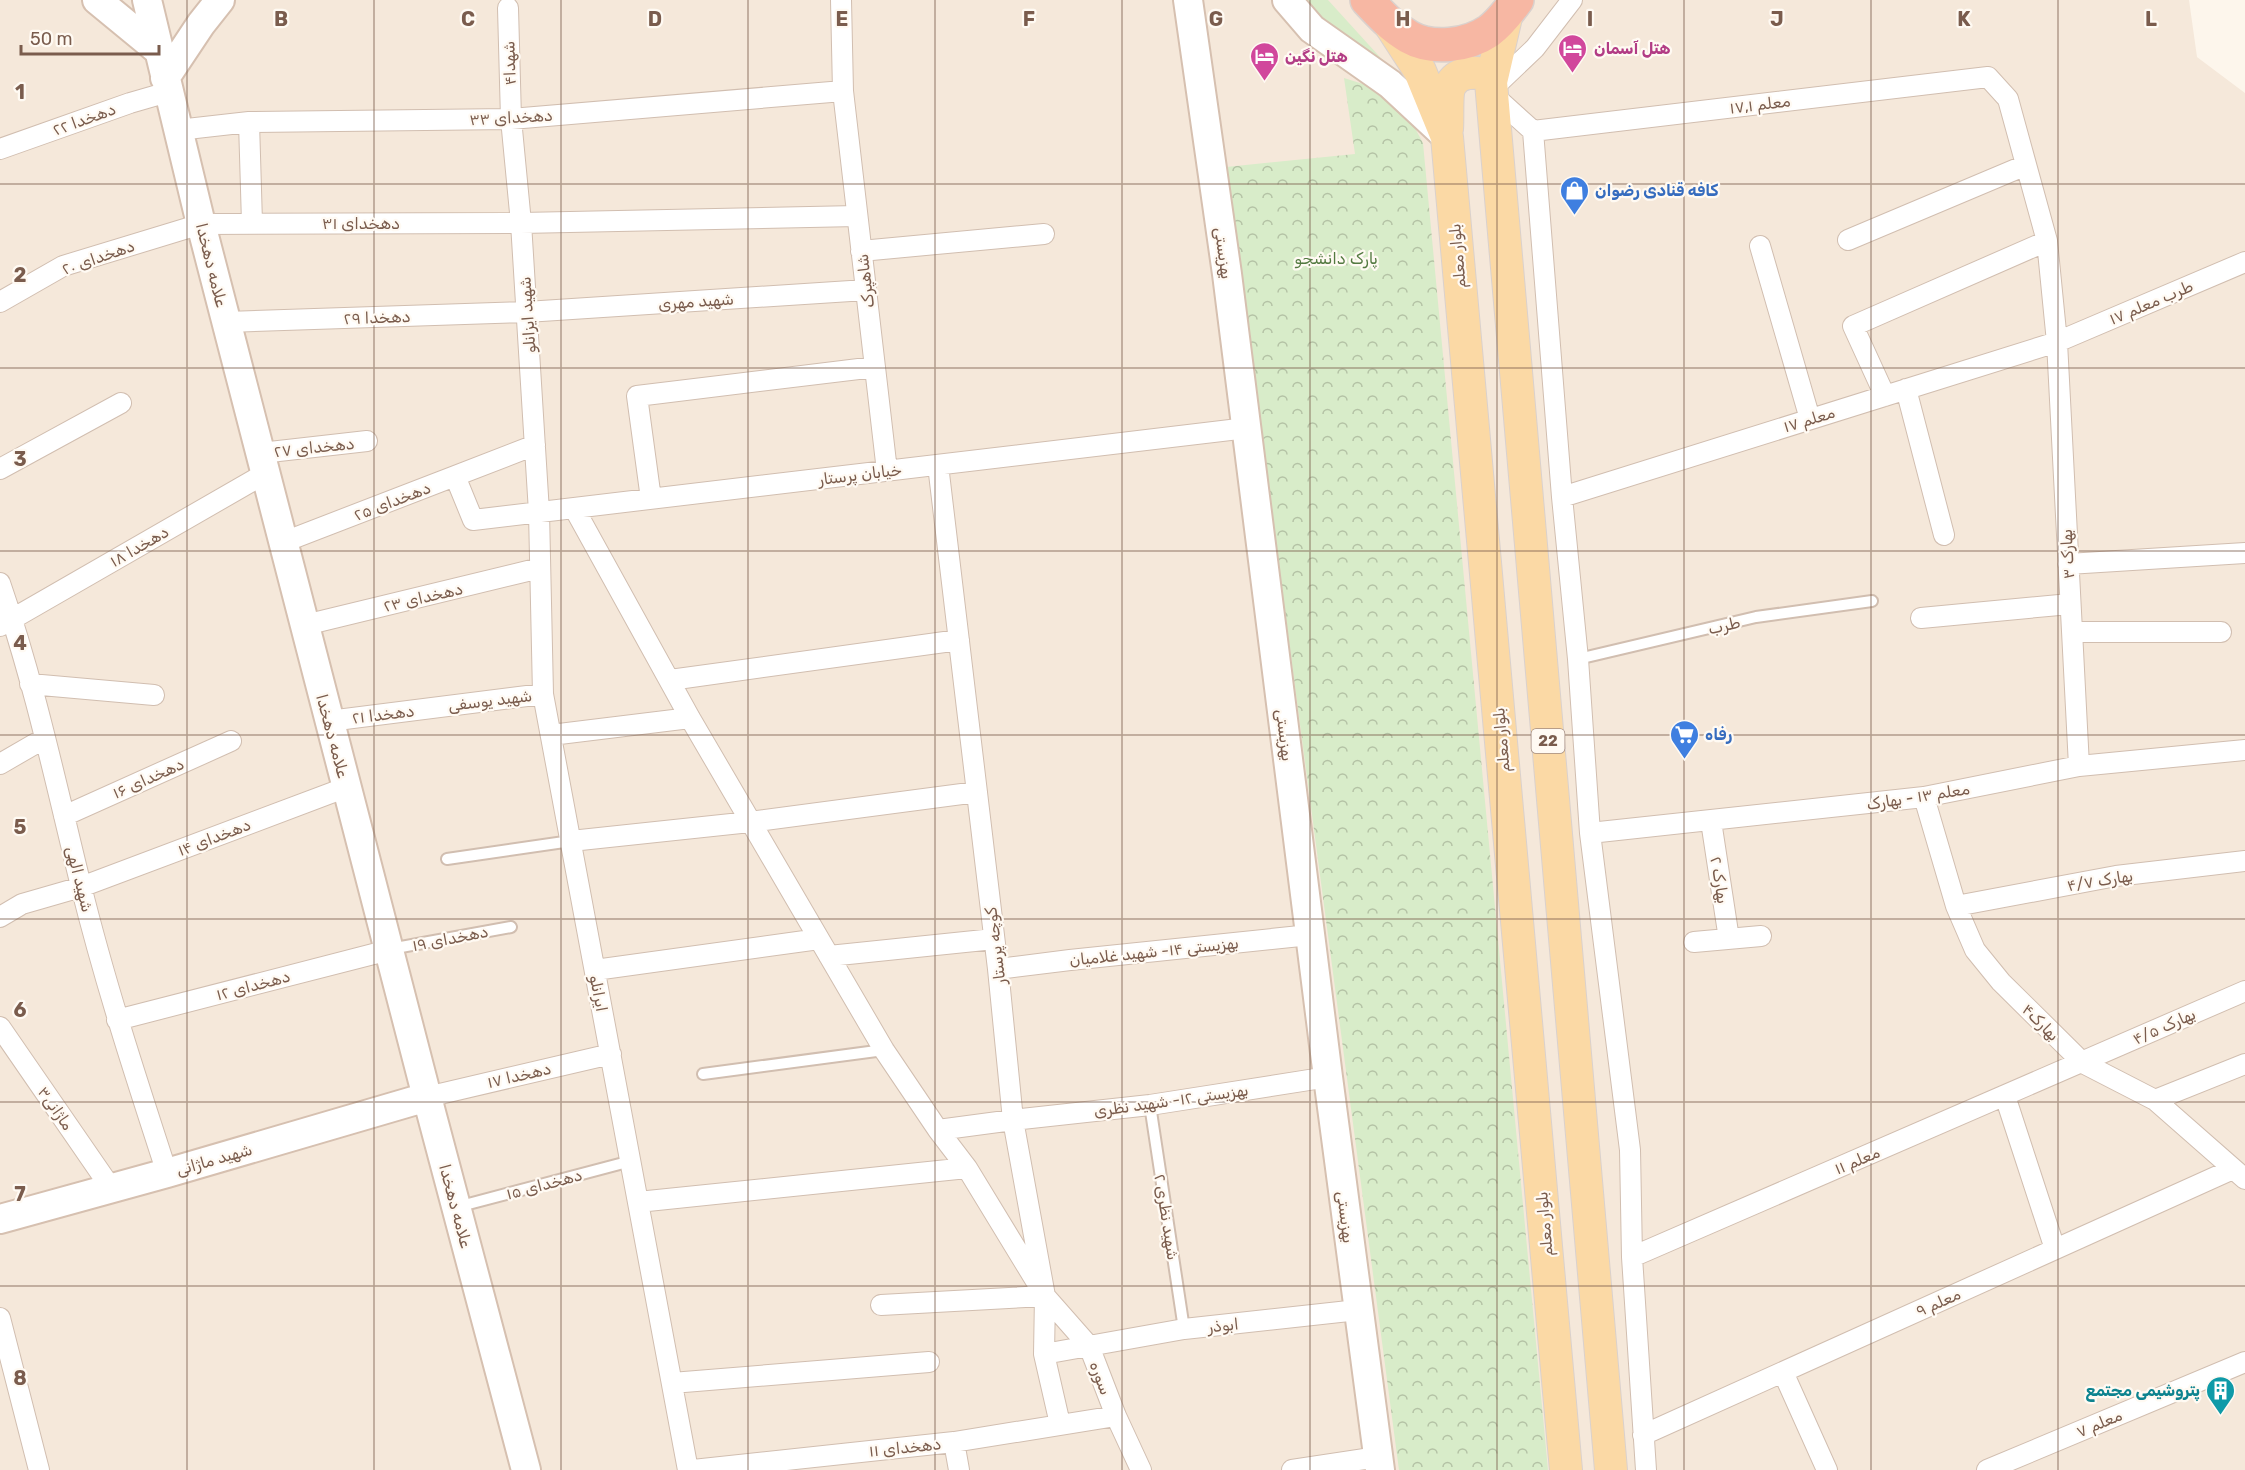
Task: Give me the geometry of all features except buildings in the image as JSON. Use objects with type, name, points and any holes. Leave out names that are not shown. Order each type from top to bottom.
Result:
[{"type":"highway","points":[[1378,12],[1411,38],[1437,45],[1464,42],[1489,31],[1512,7]]},
{"type":"main road","name":"22","points":[[1512,7],[1492,88],[1611,1470]]},
{"type":"main road","name":"بلوار معلم","points":[[1378,12],[1420,71],[1447,137],[1566,1470]]},
{"type":"main road","points":[[1447,137],[1449,87],[1455,80],[1462,75],[1480,72],[1489,75],[1492,88]]},
{"type":"street","points":[[97,0],[159,51]]},
{"type":"street","name":"علامه دهخدا","points":[[147,0],[201,224],[329,721],[526,1470]]},
{"type":"street","points":[[167,85],[201,24],[220,0]]},
{"type":"street","name":"شاهپرک","points":[[841,0],[843,91],[887,471]]},
{"type":"street","name":"بهزیستی","points":[[1188,0],[1247,428],[1379,1464]]},
{"type":"street","points":[[1287,0],[1312,29],[1390,84],[1447,137]]},
{"type":"street","points":[[1572,0],[1535,48],[1492,88],[1533,130],[1562,497],[1578,659],[1590,833],[1630,1150],[1632,1257],[1646,1470]]},
{"type":"street","name":"شهدا۴","points":[[508,8],[511,119]]},
{"type":"street","name":"معلم ۱۷٫۱","points":[[1533,130],[1988,77]]},
{"type":"street","name":"بهارک ۳","points":[[1988,77],[2008,99],[2047,241],[2057,342],[2079,766]]},
{"type":"street","name":"دهخدا ۲۲","points":[[0,149],[130,103],[167,85]]},
{"type":"street","name":"دهخدای ۳۳","points":[[178,130],[249,122],[511,119],[843,91]]},
{"type":"street","name":"شهید ایزانلو","points":[[511,119],[521,223],[539,512]]},
{"type":"street","points":[[249,122],[252,223]]},
{"type":"street","points":[[1848,240],[2026,165]]},
{"type":"street","name":"دهخدای ۳۱","points":[[201,224],[521,223],[857,216]]},
{"type":"street","name":"دهخدای ۲۰","points":[[0,302],[63,267],[201,224]]},
{"type":"street","points":[[861,251],[1044,234]]},
{"type":"street","points":[[1885,396],[1852,326],[2047,241]]},
{"type":"street","points":[[1761,246],[1810,419]]},
{"type":"street","name":"طرب معلم ۱۷","points":[[2057,342],[2245,262]]},
{"type":"street","name":"شهید مهری","points":[[526,312],[866,290]]},
{"type":"street","name":"دهخدا ۲۹","points":[[227,322],[526,312]]},
{"type":"street","name":"معلم ۱۷","points":[[1562,497],[2057,342]]},
{"type":"street","points":[[651,499],[638,396],[875,367]]},
{"type":"street","points":[[1906,389],[1944,535]]},
{"type":"street","points":[[0,470],[121,403]]},
{"type":"street","name":"خیابان پرستار","points":[[455,476],[473,520],[1247,428]]},
{"type":"street","name":"دهخدای ۲۷","points":[[263,463],[367,441]]},
{"type":"street","name":"دهخدای ۲۵","points":[[284,542],[535,445]]},
{"type":"street","name":"دهخدا ۱۸","points":[[6,623],[263,463]]},
{"type":"street","name":"کوچه پرستار","points":[[938,465],[998,969],[1013,1120],[1045,1296],[1044,1354],[1060,1424]]},
{"type":"street","name":"سوره","points":[[574,508],[690,718],[884,1050],[938,1130],[967,1168],[1045,1296],[1089,1346],[1116,1416],[1141,1470]]},
{"type":"street","name":"ایرانلو","points":[[539,512],[543,694],[688,1470]]},
{"type":"street","points":[[2068,564],[2245,554]]},
{"type":"street","name":"دهخدای ۲۳","points":[[305,625],[540,568]]},
{"type":"street","name":"شهید الهی","points":[[0,583],[6,623],[30,684],[117,1020],[167,1173]]},
{"type":"street","points":[[1921,618],[2070,604]]},
{"type":"street","points":[[2072,632],[2221,632]]},
{"type":"street","points":[[670,680],[959,640]]},
{"type":"street","points":[[30,684],[154,695]]},
{"type":"street","name":"شهید یوسفی","points":[[436,707],[543,694]]},
{"type":"street","name":"دهخدا ۲۱","points":[[329,721],[436,707]]},
{"type":"street","points":[[551,735],[690,718]]},
{"type":"street","points":[[0,764],[45,738]]},
{"type":"street","name":"دهخدای ۱۶","points":[[64,816],[231,741]]},
{"type":"street","name":"معلم ۱۳ - بهارک","points":[[1590,833],[1924,798],[2079,766],[2245,750]]},
{"type":"street","name":"دهخدای ۱۴","points":[[0,917],[22,904],[81,888],[347,787]]},
{"type":"street","points":[[571,841],[750,822],[977,792]]},
{"type":"street","name":"بهارک۴","points":[[1924,798],[1956,906],[1975,950],[2001,982],[2083,1063],[2156,1100],[2239,1174]]},
{"type":"street","name":"بهارک ۲","points":[[1711,820],[1729,939]]},
{"type":"street","name":"بهارک ۴/۷","points":[[1956,906],[2116,876],[2245,861]]},
{"type":"street","name":"بهزیستی ۱۴- شهید غلامیان","points":[[998,969],[1310,935]]},
{"type":"street","points":[[1694,942],[1761,936]]},
{"type":"street","points":[[595,970],[819,939]]},
{"type":"street","points":[[829,956],[994,939]]},
{"type":"street","name":"دهخدای ۱۲","points":[[117,1020],[389,950]]},
{"type":"street","name":"بهارک ۴/۵","points":[[2083,1063],[2245,991]]},
{"type":"street","name":"ماژانی۳","points":[[0,1027],[111,1188]]},
{"type":"street","name":"دهخدا ۱۷","points":[[427,1097],[611,1054]]},
{"type":"street","name":"معلم ۱۱","points":[[1632,1257],[2083,1063]]},
{"type":"street","points":[[2156,1100],[2245,1064]]},
{"type":"street","name":"بهزیستی ۱۲- شهید نظری","points":[[938,1130],[1150,1105],[1328,1077]]},
{"type":"street","points":[[2005,1096],[2055,1249]]},
{"type":"street","name":"شهید ماژانی","points":[[0,1219],[427,1097]]},
{"type":"street","points":[[638,1202],[967,1168]]},
{"type":"street","name":"معلم ۹","points":[[1643,1435],[2055,1249],[2239,1174]]},
{"type":"street","points":[[881,1305],[1045,1296]]},
{"type":"street","name":"ابوذر","points":[[1044,1354],[1184,1329],[1358,1310]]},
{"type":"street","points":[[0,1318],[8,1390],[39,1470]]},
{"type":"street","points":[[672,1383],[929,1362]]},
{"type":"street","name":"معلم ۷","points":[[1987,1470],[2245,1362]]},
{"type":"street","points":[[1784,1372],[1827,1470]]},
{"type":"street","name":"دهخدای ۱۱","points":[[693,1470],[954,1442],[1116,1416]]},
{"type":"street","points":[[954,1442],[959,1470]]},
{"type":"street","points":[[1292,1470],[1379,1464]]},
{"type":"lane","name":"طرب","points":[[1578,659],[1756,617],[1872,601]]},
{"type":"lane","points":[[447,859],[571,841]]},
{"type":"lane","name":"دهخدای ۱۹","points":[[389,950],[511,927]]},
{"type":"lane","points":[[703,1074],[884,1050]]},
{"type":"lane","name":"شهید نظری ۲","points":[[1150,1105],[1184,1329]]},
{"type":"lane","name":"دهخدای ۱۵","points":[[456,1207],[631,1161]]},
{"type":"shaded area","points":[[0,0],[2189,0],[2197,57],[2245,93],[2245,1470],[0,1470]]},
{"type":"green space","points":[[1302,0],[1328,0],[1398,77],[1331,34]]},
{"type":"green space","name":"پارک دانشجو","points":[[1344,78],[1382,90],[1409,117],[1423,143],[1548,1470],[1399,1470],[1226,167],[1355,154]]},
{"type":"place","name":"هتل آسمان","points":[[1573,74]]},
{"type":"place","name":"هتل نگین","points":[[1264,82]]},
{"type":"place","name":"کافه قنادی رضوان","points":[[1574,216]]},
{"type":"place","name":"رفاه","points":[[1684,760]]},
{"type":"place","name":"پتروشیمی مجتمع","points":[[2221,1416]]}]
